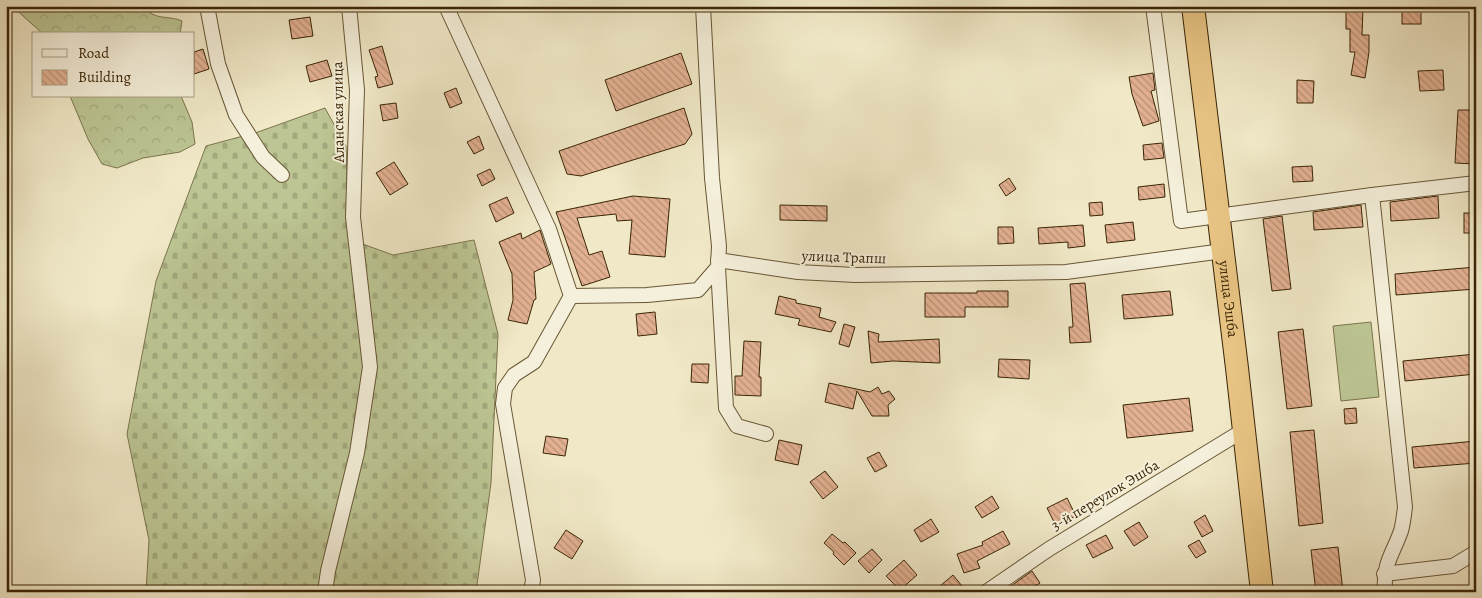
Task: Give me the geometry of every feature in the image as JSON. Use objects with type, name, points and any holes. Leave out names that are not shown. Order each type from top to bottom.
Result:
[{"type":"highway","name":"улица Эшба","points":[[1193,6],[1262,592]]},
{"type":"street","points":[[207,6],[218,64],[236,115],[263,158],[282,175]]},
{"type":"street","name":"Аланская улица","points":[[326,592],[328,571],[357,453],[370,367],[353,217],[356,90],[349,6]]},
{"type":"street","points":[[446,6],[549,229],[571,296],[534,362],[514,375],[505,388],[503,404],[533,580],[531,592]]},
{"type":"street","points":[[702,6],[726,408],[737,426],[766,434]]},
{"type":"street","points":[[1153,6],[1181,221],[1476,183]]},
{"type":"street","points":[[1372,195],[1405,507],[1401,530],[1384,574],[1385,592]]},
{"type":"street","name":"улица Трапш","points":[[718,264],[798,272],[854,275],[1066,272],[1223,251]]},
{"type":"street","points":[[571,296],[647,295],[698,290],[718,264]]},
{"type":"street","name":"3-й переулок Эшба","points":[[986,592],[1049,549],[1244,430]]},
{"type":"street","points":[[1384,574],[1453,566],[1476,552]]},
{"type":"green space","points":[[12,6],[144,6],[148,11],[157,16],[182,21],[180,32],[41,32]]},
{"type":"green space","points":[[71,98],[182,98],[192,122],[195,144],[180,152],[143,158],[117,168],[102,164],[88,139]]},
{"type":"green space","points":[[325,108],[346,146],[349,239],[393,255],[474,240],[498,334],[491,483],[476,592],[146,592],[149,540],[127,434],[156,281],[206,146],[258,132]]},
{"type":"green space","points":[[1371,322],[1379,397],[1341,401],[1333,326]]},
{"type":"building","points":[[1402,6],[1421,6],[1421,24],[1402,24]]},
{"type":"building","points":[[1346,7],[1363,8],[1362,35],[1369,35],[1369,52],[1365,78],[1351,75],[1355,52],[1350,52],[1350,29],[1346,29]]},
{"type":"building","points":[[310,17],[313,36],[292,39],[289,20]]},
{"type":"building","points":[[382,46],[393,84],[378,88],[375,77],[378,76],[369,50]]},
{"type":"building","points":[[203,49],[209,69],[195,74],[195,52]]},
{"type":"building","points":[[681,53],[692,84],[616,111],[605,80]]},
{"type":"building","points":[[327,60],[332,76],[310,82],[306,66]]},
{"type":"building","points":[[1443,70],[1444,90],[1420,91],[1418,71]]},
{"type":"building","points":[[1153,73],[1155,90],[1151,91],[1159,121],[1143,126],[1132,94],[1129,77]]},
{"type":"building","points":[[1297,80],[1314,81],[1313,103],[1297,103]]},
{"type":"building","points":[[456,88],[462,103],[450,108],[444,93]]},
{"type":"building","points":[[396,103],[398,118],[383,121],[380,105]]},
{"type":"building","points":[[684,108],[692,134],[685,144],[581,176],[567,174],[559,151]]},
{"type":"building","points":[[1458,110],[1476,110],[1476,164],[1455,163]]},
{"type":"building","points":[[479,136],[484,149],[474,154],[467,142]]},
{"type":"building","points":[[1162,143],[1164,158],[1144,160],[1143,145]]},
{"type":"building","points":[[394,162],[408,184],[390,195],[376,173]]},
{"type":"building","points":[[1312,166],[1313,181],[1293,182],[1292,167]]},
{"type":"building","points":[[490,169],[495,179],[482,186],[477,175]]},
{"type":"building","points":[[1009,178],[1016,189],[1006,196],[999,185]]},
{"type":"building","points":[[1164,184],[1165,197],[1139,200],[1138,187]]},
{"type":"building","points":[[633,196],[670,199],[665,257],[629,254],[632,220],[617,221],[616,214],[577,218],[589,255],[602,251],[610,277],[582,286],[556,212]]},
{"type":"building","points":[[1438,196],[1439,218],[1391,221],[1390,202]]},
{"type":"building","points":[[507,197],[514,213],[496,222],[489,205]]},
{"type":"building","points":[[1102,202],[1103,215],[1090,216],[1089,203]]},
{"type":"building","points":[[780,205],[827,206],[827,221],[780,220]]},
{"type":"building","points":[[1361,205],[1363,227],[1314,230],[1313,212]]},
{"type":"building","points":[[1464,213],[1476,213],[1476,233],[1464,233]]},
{"type":"building","points":[[1282,216],[1291,289],[1272,291],[1263,219]]},
{"type":"building","points":[[1133,222],[1135,240],[1107,243],[1105,225]]},
{"type":"building","points":[[1083,225],[1085,246],[1068,248],[1068,242],[1039,244],[1038,228]]},
{"type":"building","points":[[998,227],[1013,227],[1014,243],[998,244]]},
{"type":"building","points":[[540,230],[551,264],[534,272],[536,299],[534,300],[527,324],[508,320],[513,300],[512,274],[499,242],[521,233],[522,239]]},
{"type":"building","points":[[1476,267],[1476,289],[1396,295],[1395,274]]},
{"type":"building","points":[[1085,283],[1091,342],[1070,343],[1069,327],[1073,327],[1070,284]]},
{"type":"building","points":[[977,291],[1008,291],[1008,307],[965,307],[965,317],[925,317],[925,293],[977,293]]},
{"type":"building","points":[[1170,291],[1173,315],[1124,319],[1122,295]]},
{"type":"building","points":[[779,296],[796,300],[796,303],[821,308],[819,317],[836,322],[831,332],[798,325],[800,319],[775,314]]},
{"type":"building","points":[[655,312],[657,334],[638,336],[636,314]]},
{"type":"building","points":[[844,324],[855,327],[849,347],[839,344]]},
{"type":"building","points":[[1303,329],[1312,406],[1287,409],[1278,332]]},
{"type":"building","points":[[868,331],[879,334],[878,342],[939,339],[940,363],[893,361],[871,363]]},
{"type":"building","points":[[744,341],[761,342],[759,377],[761,377],[761,396],[735,395],[735,376],[742,376]]},
{"type":"building","points":[[1476,354],[1476,374],[1405,381],[1403,361]]},
{"type":"building","points":[[999,359],[1030,360],[1029,379],[998,377]]},
{"type":"building","points":[[692,364],[709,364],[708,383],[691,382]]},
{"type":"building","points":[[829,383],[870,392],[878,387],[882,394],[889,391],[895,399],[888,405],[889,416],[872,416],[857,391],[853,409],[825,402]]},
{"type":"building","points":[[1189,398],[1193,431],[1127,438],[1123,405]]},
{"type":"building","points":[[1356,408],[1357,423],[1345,424],[1344,409]]},
{"type":"building","points":[[1314,430],[1323,523],[1299,526],[1290,432]]},
{"type":"building","points":[[546,436],[568,439],[565,456],[543,453]]},
{"type":"building","points":[[779,440],[802,445],[798,465],[775,460]]},
{"type":"building","points":[[1476,441],[1476,463],[1414,468],[1412,447]]},
{"type":"building","points":[[879,452],[887,466],[875,472],[867,458]]},
{"type":"building","points":[[825,471],[838,487],[823,499],[810,482]]},
{"type":"building","points":[[992,496],[999,508],[982,518],[975,507]]},
{"type":"building","points":[[1067,498],[1076,516],[1056,526],[1047,508]]},
{"type":"building","points":[[1205,515],[1213,531],[1202,537],[1194,522]]},
{"type":"building","points":[[931,519],[939,532],[921,542],[914,530]]},
{"type":"building","points":[[1139,522],[1148,537],[1134,546],[1124,531]]},
{"type":"building","points":[[566,530],[583,541],[572,559],[554,548]]},
{"type":"building","points":[[1003,531],[1010,544],[977,561],[980,568],[964,573],[957,554],[983,545],[982,542]]},
{"type":"building","points":[[832,534],[843,543],[845,542],[856,553],[844,565],[824,543]]},
{"type":"building","points":[[1106,535],[1113,548],[1093,558],[1086,545]]},
{"type":"building","points":[[1199,540],[1206,552],[1196,558],[1188,546]]},
{"type":"building","points":[[1338,547],[1343,592],[1316,592],[1311,550]]},
{"type":"building","points":[[872,549],[882,560],[869,573],[858,561]]},
{"type":"building","points":[[904,560],[917,575],[900,590],[886,576]]},
{"type":"building","points":[[1032,571],[1040,583],[1025,592],[1014,592],[1011,586]]},
{"type":"building","points":[[953,575],[967,592],[933,592]]}]
